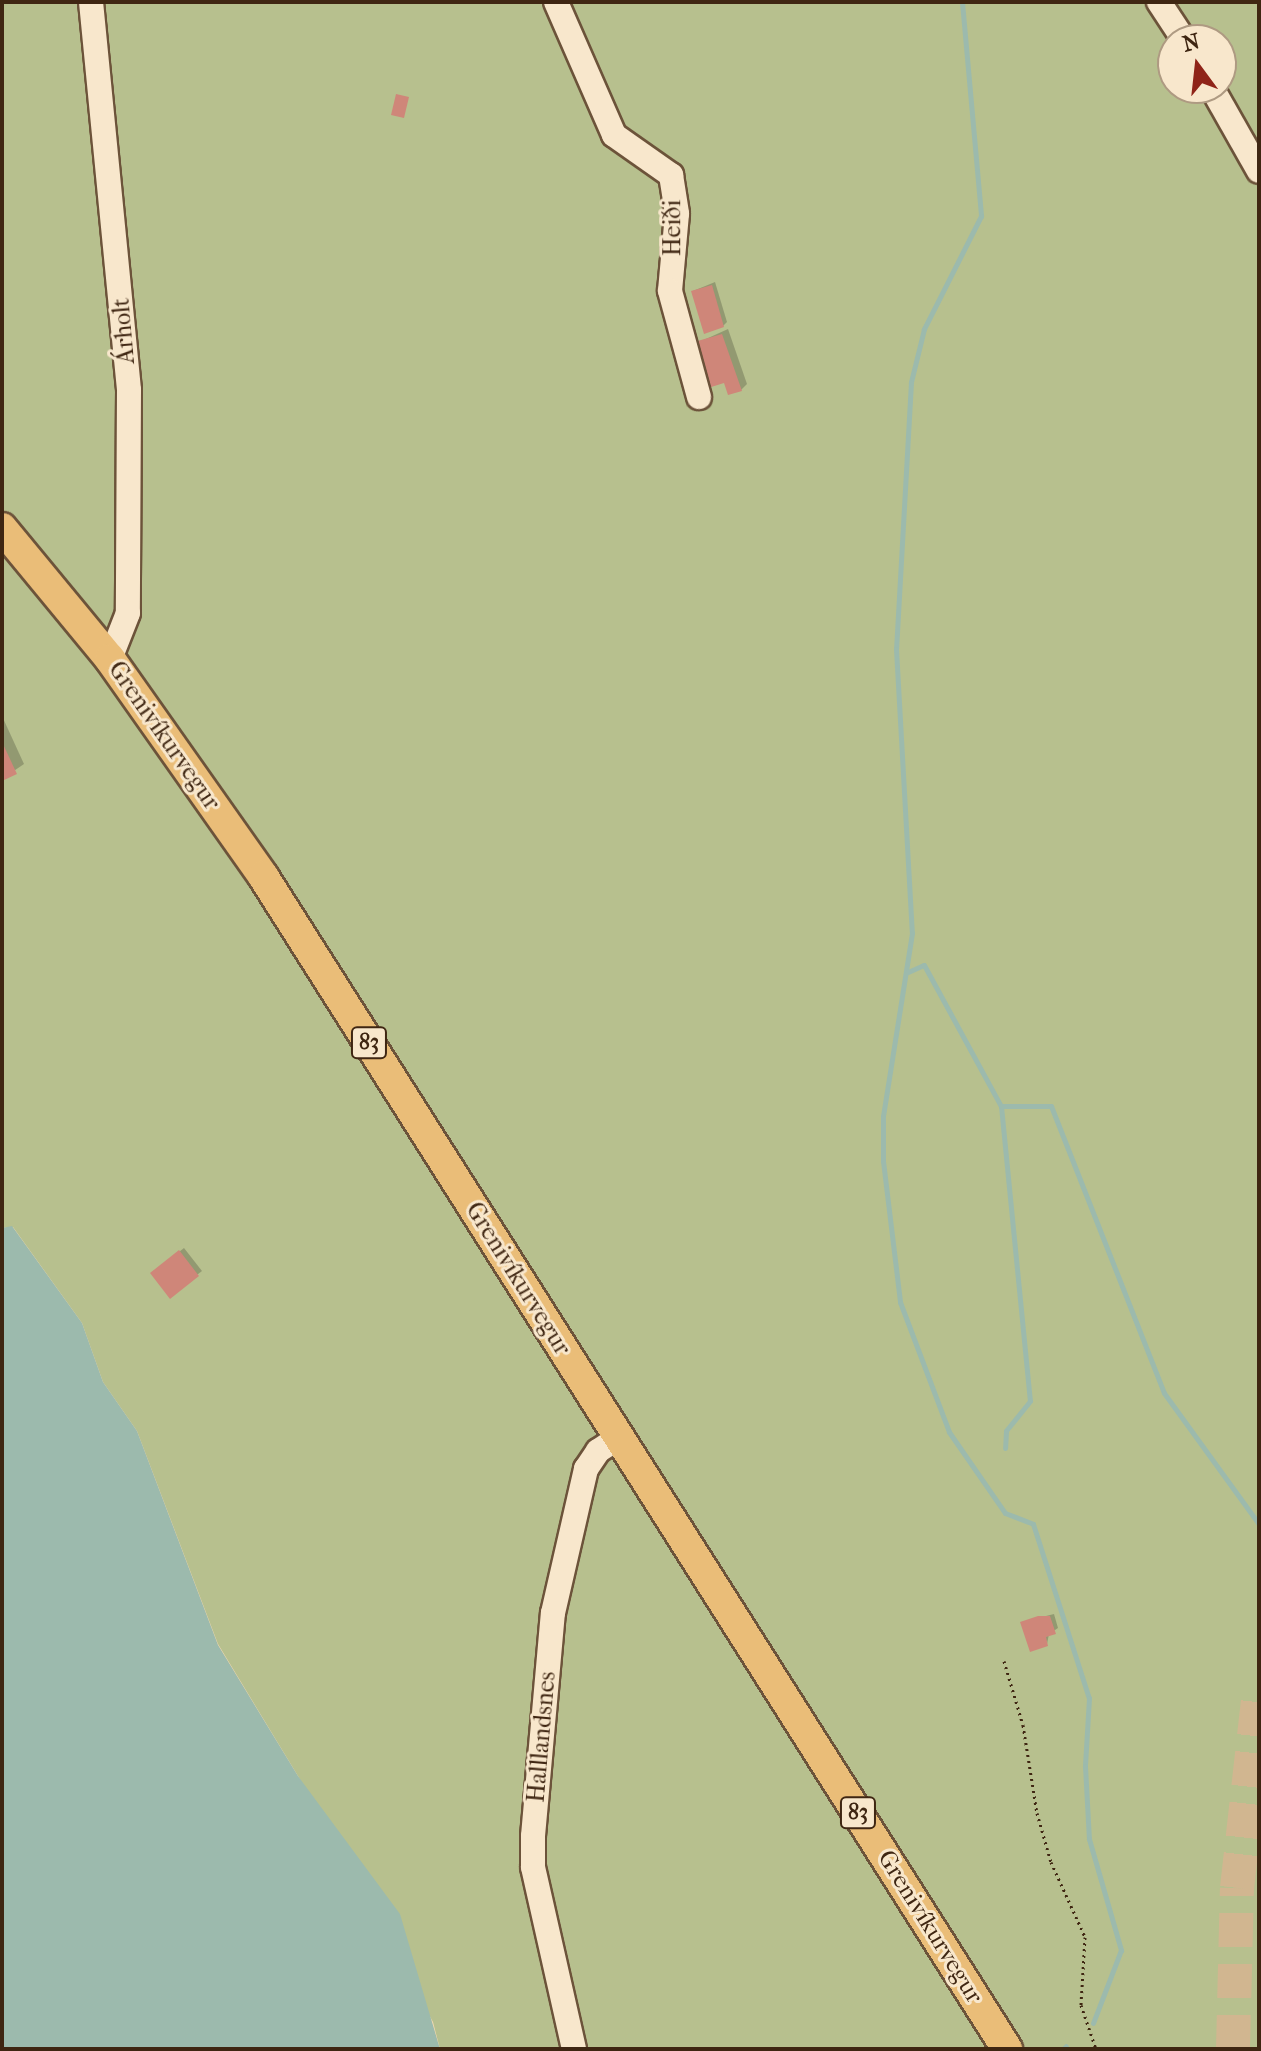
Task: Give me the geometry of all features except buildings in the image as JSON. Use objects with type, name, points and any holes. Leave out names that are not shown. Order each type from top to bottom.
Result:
[{"type":"main road","name":"Grenivíkurvegur","points":[[2,528],[110,659],[263,876],[1007,2049]]},
{"type":"street","name":"Árholt","points":[[91,2],[129,390],[128,613],[110,659]]},
{"type":"street","name":"Heiði","points":[[556,2],[614,135],[652,157],[671,175],[677,214],[670,291],[699,397]]},
{"type":"street","points":[[1159,2],[1173,24]]},
{"type":"street","points":[[1222,104],[1257,162]]},
{"type":"street","name":"Halllandsnes","points":[[574,2049],[533,1867],[533,1836],[553,1613],[586,1469],[598,1451],[618,1438]]},
{"type":"path","points":[[1004,1661],[1023,1725],[1037,1813],[1051,1862],[1085,1937],[1081,2005],[1096,2049]]},
{"type":"green space","points":[[2,2],[1259,2],[1259,2049],[440,2049],[433,2022],[298,1776],[218,1644],[137,1431],[103,1382],[82,1323],[13,1227],[2,1228]]},
{"type":"shaded area","points":[[12,1226],[82,1323],[103,1382],[137,1431],[218,1645],[298,1776],[400,1914],[440,2049],[2,2049],[2,1228]]},
{"type":"waterway","points":[[962,2],[981,216],[924,329],[911,382],[896,649],[912,933],[883,1116],[883,1161],[900,1302],[949,1432],[1005,1513],[1033,1524],[1089,1698],[1085,1766],[1089,1839],[1121,1950],[1093,2023]]},
{"type":"waterway","points":[[908,972],[924,965],[1001,1106],[1030,1401],[1006,1431],[1005,1448]]},
{"type":"waterway","points":[[1001,1106],[1051,1106],[1164,1393],[1259,1524]]},
{"type":"waterway","points":[[1063,2049],[1066,2046]]},
{"type":"waterway","points":[[819,2049],[880,2049]]},
{"type":"tunnel","points":[[1233,2049],[1237,1888],[1259,1692]]}]
